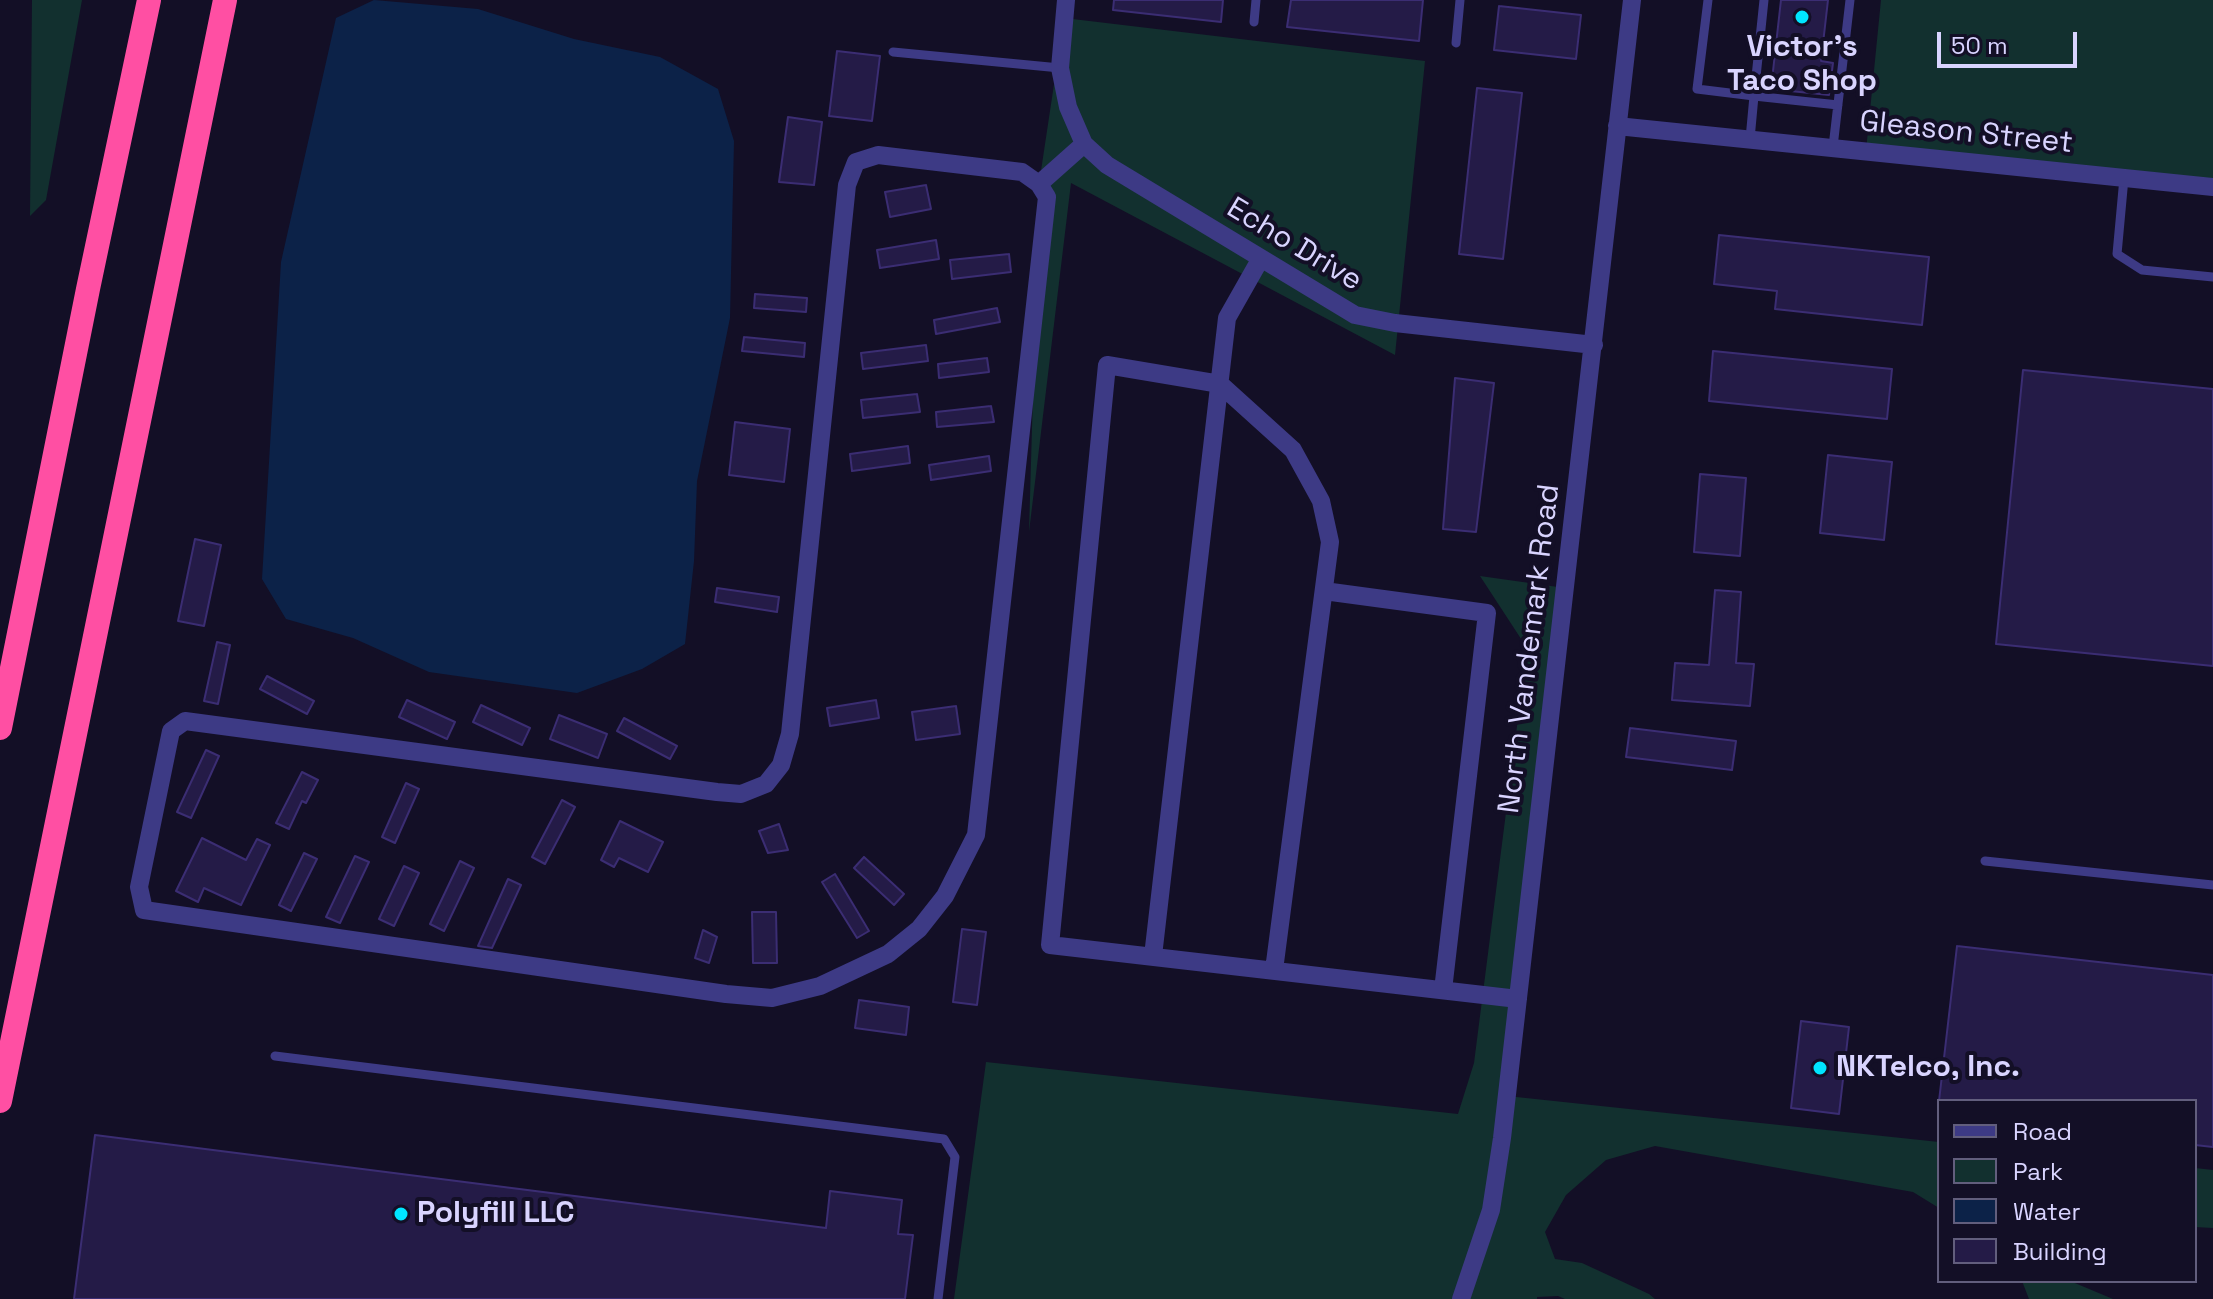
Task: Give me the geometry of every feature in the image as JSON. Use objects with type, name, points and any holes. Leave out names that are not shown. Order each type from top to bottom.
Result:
[{"type":"highway","points":[[0,728],[149,0]]},
{"type":"highway","points":[[0,1101],[225,0]]},
{"type":"street","points":[[1039,184],[1084,144],[1068,107],[1060,68],[1066,0]]},
{"type":"street","name":"North Vandemark Road","points":[[1461,1299],[1491,1210],[1632,0]]},
{"type":"street","name":"Gleason Street","points":[[1617,126],[2213,187]]},
{"type":"street","name":"Echo Drive","points":[[1084,144],[1107,165],[1355,315],[1395,323],[1594,345]]},
{"type":"street","points":[[878,155],[1022,172],[1039,184],[1047,197],[1046,217],[976,835],[945,896],[919,929],[888,954],[820,986],[772,998],[144,910],[139,887],[171,731],[185,721],[717,792],[741,794],[766,784],[781,765],[790,734],[847,185],[856,162],[878,155]]},
{"type":"street","points":[[1153,956],[1227,318],[1261,258]]},
{"type":"street","points":[[1274,970],[1330,542],[1321,501],[1293,450],[1220,384],[1107,365],[1050,945],[1518,999]]},
{"type":"street","points":[[1324,591],[1487,613],[1443,990]]},
{"type":"lane","points":[[1254,22],[1256,0]]},
{"type":"lane","points":[[1456,43],[1460,0]]},
{"type":"lane","points":[[1708,0],[1697,89],[1838,105]]},
{"type":"lane","points":[[1750,139],[1764,0]]},
{"type":"lane","points":[[1833,147],[1850,0]]},
{"type":"lane","points":[[893,52],[1060,68]]},
{"type":"lane","points":[[2124,178],[2117,254],[2142,270],[2213,277]]},
{"type":"lane","points":[[1985,861],[2213,885]]},
{"type":"lane","points":[[275,1056],[944,1139],[955,1157],[938,1299]]},
{"type":"green space","points":[[32,0],[82,0],[46,200],[30,216]]},
{"type":"green space","points":[[1881,0],[2213,0],[2213,187],[1866,151]]},
{"type":"green space","points":[[1064,18],[1425,61],[1395,355],[1071,183],[1029,532],[1039,184]]},
{"type":"green space","points":[[1480,576],[1565,588],[1507,1096],[1937,1142],[1937,1207],[1913,1192],[1655,1146],[1606,1160],[1566,1195],[1545,1232],[1555,1259],[1582,1263],[1655,1299],[1565,1299],[1558,1296],[1537,1299],[954,1299],[986,1062],[1458,1114],[1474,1063],[1527,648]]},
{"type":"green space","points":[[2197,1168],[2213,1170],[2213,1228],[2197,1227]]},
{"type":"green space","points":[[2023,1283],[2075,1283],[2113,1299],[2029,1299]]},
{"type":"water","points":[[374,0],[478,9],[574,39],[660,57],[718,89],[734,141],[730,318],[697,481],[694,561],[685,644],[642,669],[577,693],[429,672],[353,638],[286,619],[262,579],[281,262],[336,18]]},
{"type":"building","points":[[1114,0],[1223,0],[1221,22],[1113,10]]},
{"type":"building","points":[[1291,0],[1423,0],[1419,41],[1287,27]]},
{"type":"building","points":[[1781,0],[1828,0],[1821,61],[1833,63],[1829,95],[1771,89]]},
{"type":"building","points":[[1499,6],[1581,15],[1576,59],[1494,50]]},
{"type":"building","points":[[837,51],[880,56],[872,121],[829,116]]},
{"type":"building","points":[[1477,88],[1522,93],[1503,259],[1459,254]]},
{"type":"building","points":[[788,117],[822,122],[814,185],[779,182]]},
{"type":"building","points":[[926,185],[931,209],[890,217],[885,192]]},
{"type":"building","points":[[1719,235],[1929,257],[1922,325],[1775,309],[1777,291],[1714,284]]},
{"type":"building","points":[[936,240],[939,259],[880,268],[877,250]]},
{"type":"building","points":[[1009,254],[1011,272],[952,279],[950,260]]},
{"type":"building","points":[[755,294],[807,298],[806,312],[754,308]]},
{"type":"building","points":[[997,308],[1000,322],[936,334],[934,320]]},
{"type":"building","points":[[744,337],[805,343],[804,357],[742,351]]},
{"type":"building","points":[[926,345],[928,361],[863,369],[861,353]]},
{"type":"building","points":[[1713,351],[1892,369],[1887,419],[1709,401]]},
{"type":"building","points":[[987,358],[989,372],[939,378],[938,364]]},
{"type":"building","points":[[2023,370],[2213,389],[2213,666],[1996,644]]},
{"type":"building","points":[[1455,378],[1494,383],[1476,532],[1443,529]]},
{"type":"building","points":[[917,394],[920,412],[863,418],[861,400]]},
{"type":"building","points":[[991,406],[994,422],[937,427],[936,412]]},
{"type":"building","points":[[735,422],[790,429],[784,482],[729,475]]},
{"type":"building","points":[[908,446],[910,463],[852,471],[850,454]]},
{"type":"building","points":[[1828,455],[1892,462],[1884,540],[1820,533]]},
{"type":"building","points":[[989,456],[991,471],[931,480],[929,465]]},
{"type":"building","points":[[1700,474],[1746,478],[1740,556],[1694,552]]},
{"type":"building","points":[[195,539],[221,545],[204,626],[178,621]]},
{"type":"building","points":[[717,588],[779,597],[777,612],[715,602]]},
{"type":"building","points":[[1715,590],[1741,592],[1736,663],[1754,664],[1750,706],[1672,700],[1675,663],[1709,665]]},
{"type":"building","points":[[217,642],[230,645],[218,704],[204,701]]},
{"type":"building","points":[[267,676],[314,701],[307,714],[260,689]]},
{"type":"building","points":[[407,700],[455,722],[447,739],[399,717]]},
{"type":"building","points":[[876,700],[879,718],[830,726],[827,708]]},
{"type":"building","points":[[481,705],[530,728],[522,745],[473,722]]},
{"type":"building","points":[[956,706],[960,734],[916,740],[912,712]]},
{"type":"building","points":[[559,715],[607,734],[598,758],[550,739]]},
{"type":"building","points":[[624,718],[677,746],[670,759],[617,731]]},
{"type":"building","points":[[1630,728],[1736,741],[1732,770],[1626,757]]},
{"type":"building","points":[[206,750],[219,756],[191,818],[177,812]]},
{"type":"building","points":[[302,772],[318,780],[306,803],[302,801],[289,829],[276,823]]},
{"type":"building","points":[[406,783],[419,789],[395,843],[382,837]]},
{"type":"building","points":[[562,800],[575,807],[545,864],[532,857]]},
{"type":"building","points":[[620,821],[663,842],[648,872],[619,858],[614,867],[601,860]]},
{"type":"building","points":[[779,824],[788,850],[768,853],[759,831]]},
{"type":"building","points":[[202,838],[246,860],[257,839],[270,845],[241,905],[204,888],[198,902],[176,891]]},
{"type":"building","points":[[304,853],[317,859],[291,911],[279,905]]},
{"type":"building","points":[[355,856],[369,862],[340,923],[326,917]]},
{"type":"building","points":[[864,857],[904,894],[894,905],[854,868]]},
{"type":"building","points":[[460,861],[474,868],[444,931],[430,924]]},
{"type":"building","points":[[404,866],[419,873],[394,926],[379,919]]},
{"type":"building","points":[[835,874],[869,931],[857,938],[822,882]]},
{"type":"building","points":[[508,879],[521,885],[492,948],[478,946]]},
{"type":"building","points":[[752,912],[776,912],[777,963],[753,963]]},
{"type":"building","points":[[962,929],[986,932],[977,1005],[953,1002]]},
{"type":"building","points":[[703,930],[717,937],[709,963],[695,958]]},
{"type":"building","points":[[1957,946],[2213,975],[2213,1147],[2197,1145],[2197,1099],[1939,1099]]},
{"type":"building","points":[[859,1000],[909,1007],[906,1035],[855,1028]]},
{"type":"building","name":"NKTelco, Inc.","points":[[1801,1021],[1849,1027],[1839,1114],[1791,1108]]},
{"type":"building","name":"Polyfill LLC","points":[[95,1135],[826,1228],[830,1191],[902,1200],[898,1234],[913,1235],[905,1299],[74,1299]]},
{"type":"place","name":"Victor's Taco Shop","points":[[1802,17]]},
{"type":"place","name":"NKTelco, Inc.","points":[[1820,1068]]},
{"type":"place","name":"Polyfill LLC","points":[[401,1214]]}]
